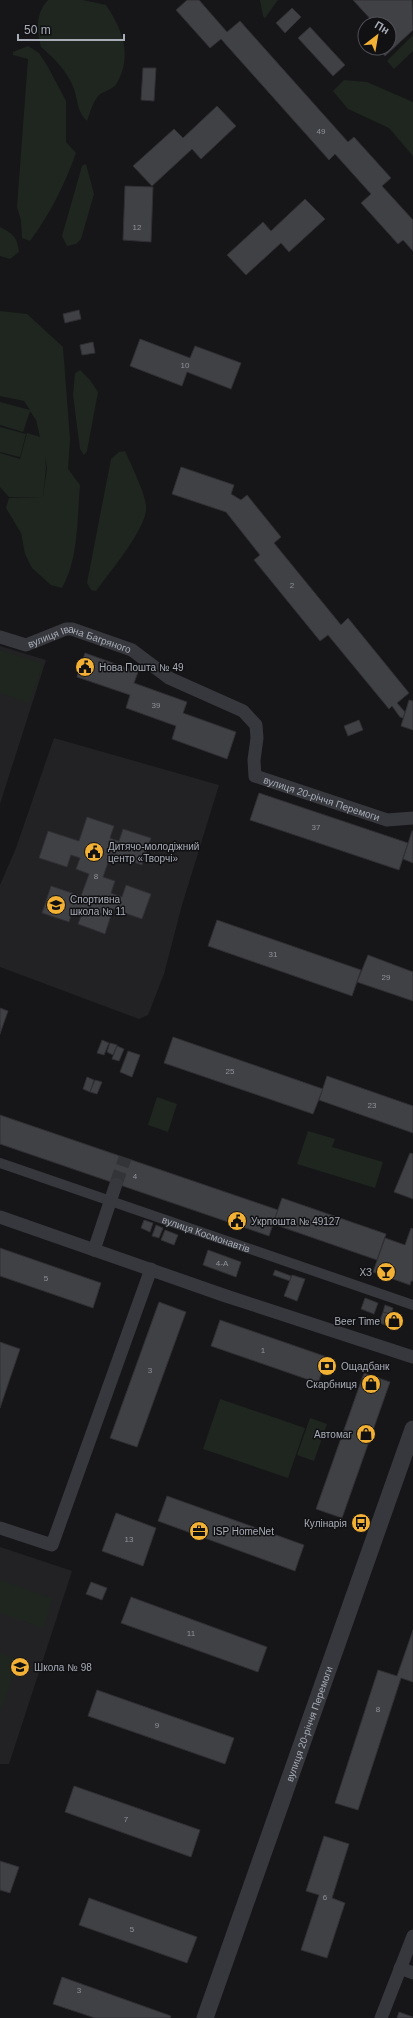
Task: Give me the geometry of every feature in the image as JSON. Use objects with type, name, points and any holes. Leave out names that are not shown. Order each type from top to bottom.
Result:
[{"type":"street","name":"вулиця Івана Багряного","points":[[0,637],[26,645],[66,629],[72,629],[132,650],[169,678],[243,711],[256,725],[257,738],[254,760],[255,776]]},
{"type":"street","name":"вулиця 20-річчя Перемоги","points":[[255,776],[387,820],[413,818]]},
{"type":"street","name":"вулиця Космонавтів","points":[[0,1163],[413,1305]]},
{"type":"street","points":[[94,1250],[116,1184]]},
{"type":"street","points":[[0,1217],[413,1357]]},
{"type":"street","points":[[0,1528],[52,1545],[150,1269]]},
{"type":"street","name":"вулиця 20-річчя Перемоги","points":[[205,2018],[413,1429]]},
{"type":"street","points":[[381,2018],[413,1936]]},
{"type":"street","points":[[400,1968],[413,1973]]},
{"type":"shaded area","points":[[48,0],[83,0],[106,5],[117,23],[124,42],[125,52],[122,73],[116,85],[99,95],[95,100],[87,121],[81,114],[74,89],[65,71],[41,47],[38,22],[41,11]]},
{"type":"shaded area","points":[[260,0],[278,0],[265,18],[263,16]]},
{"type":"shaded area","points":[[413,35],[413,51],[394,69],[387,61],[392,56],[397,56],[397,51]]},
{"type":"shaded area","points":[[28,46],[39,53],[66,101],[66,142],[76,153],[56,198],[30,241],[22,238],[21,220],[17,207],[28,59],[13,55],[13,52]]},
{"type":"shaded area","points":[[344,80],[367,82],[413,102],[413,156],[389,128],[348,109],[333,91]]},
{"type":"shaded area","points":[[86,164],[94,194],[81,239],[76,244],[67,246],[62,236],[82,166]]},
{"type":"shaded area","points":[[0,227],[14,236],[17,242],[19,252],[10,259],[0,256]]},
{"type":"shaded area","points":[[0,311],[27,314],[63,347],[70,440],[68,469],[80,485],[76,538],[72,564],[62,588],[51,585],[32,568],[25,554],[21,533],[6,508],[9,498],[43,498],[9,497],[0,487],[0,453],[20,459],[27,433],[40,437],[36,420],[30,411],[23,432],[0,425],[0,402],[30,410],[24,401],[0,396]],"holes":[[[45,456],[47,468],[43,498],[46,468]]]},
{"type":"shaded area","points":[[80,370],[90,380],[98,392],[87,451],[84,455],[80,449],[73,395],[75,373]]},
{"type":"shaded area","points":[[0,427],[26,434],[20,457],[0,452]]},
{"type":"shaded area","points":[[125,451],[142,492],[146,505],[145,514],[142,524],[135,537],[118,562],[96,591],[91,590],[87,583],[111,459],[119,452]]},
{"type":"shaded area","points":[[0,646],[46,660],[0,804]]},
{"type":"shaded area","points":[[0,650],[43,664],[29,703],[0,693]]},
{"type":"shaded area","points":[[54,738],[219,785],[182,905],[164,974],[148,1015],[139,1019],[0,967],[0,885],[16,848]]},
{"type":"shaded area","points":[[157,1097],[177,1104],[168,1132],[148,1125]]},
{"type":"shaded area","points":[[308,1131],[335,1139],[332,1147],[383,1162],[375,1188],[297,1164]]},
{"type":"shaded area","points":[[220,1399],[305,1428],[288,1478],[203,1449]]},
{"type":"shaded area","points":[[310,1418],[327,1424],[314,1461],[297,1455]]},
{"type":"shaded area","name":"Школа № 98","points":[[0,1547],[72,1571],[9,1764],[0,1764]]},
{"type":"shaded area","points":[[0,1580],[53,1599],[43,1628],[0,1613]]},
{"type":"shaded area","points":[[0,1653],[19,1660],[0,1712]]},
{"type":"building","points":[[187,0],[199,0],[227,32],[240,21],[348,142],[354,137],[391,178],[382,186],[413,220],[413,251],[403,240],[398,244],[361,203],[371,194],[335,154],[329,160],[221,39],[210,48],[176,10]]},
{"type":"building","points":[[353,0],[412,0],[413,30],[397,45],[397,16],[368,16]]},
{"type":"building","points":[[292,8],[301,17],[285,33],[276,23]]},
{"type":"building","points":[[310,27],[345,65],[333,76],[298,38]]},
{"type":"building","points":[[143,68],[156,68],[154,101],[141,100]]},
{"type":"building","points":[[217,106],[236,126],[201,159],[192,149],[152,186],[133,166],[174,129],[183,138]]},
{"type":"building","points":[[125,186],[153,187],[151,242],[123,240]]},
{"type":"building","points":[[305,199],[325,219],[289,252],[281,243],[246,275],[227,255],[263,222],[271,231]]},
{"type":"building","points":[[79,310],[81,319],[65,323],[63,314]]},
{"type":"building","points":[[140,339],[190,358],[195,346],[241,363],[231,389],[187,372],[182,386],[130,366]]},
{"type":"building","points":[[93,342],[95,353],[82,355],[80,345]]},
{"type":"building","points":[[181,467],[234,485],[231,494],[241,500],[247,495],[281,537],[274,543],[341,625],[348,618],[409,693],[397,703],[405,712],[403,718],[400,717],[392,706],[389,709],[328,635],[320,641],[254,560],[260,555],[226,512],[172,494]]},
{"type":"building","points":[[85,653],[138,672],[134,683],[187,702],[183,713],[236,732],[227,759],[172,739],[176,726],[126,708],[130,695],[77,677]]},
{"type":"building","points":[[409,700],[413,701],[413,730],[401,726]]},
{"type":"building","points":[[359,720],[363,730],[348,736],[344,726]]},
{"type":"building","points":[[259,793],[408,843],[399,870],[250,820]]},
{"type":"building","points":[[87,817],[114,826],[110,838],[115,840],[119,841],[123,829],[151,838],[142,865],[111,854],[103,877],[115,881],[111,893],[122,897],[126,885],[151,894],[142,919],[113,909],[105,934],[78,924],[82,913],[77,911],[73,910],[69,922],[42,913],[51,886],[81,896],[89,874],[76,869],[80,858],[71,855],[67,867],[39,858],[48,831],[79,841]]},
{"type":"building","points":[[413,831],[413,863],[403,859]]},
{"type":"building","points":[[217,920],[361,970],[352,996],[208,946]]},
{"type":"building","points":[[368,955],[413,972],[413,1001],[357,982]]},
{"type":"building","points":[[0,1008],[8,1011],[0,1034]]},
{"type":"building","points":[[173,1037],[323,1089],[313,1114],[164,1063]]},
{"type":"building","points":[[102,1040],[109,1043],[104,1055],[97,1053]]},
{"type":"building","points":[[110,1043],[117,1045],[113,1055],[107,1052]]},
{"type":"building","points":[[117,1046],[124,1049],[119,1061],[112,1059]]},
{"type":"building","points":[[128,1051],[140,1055],[132,1077],[120,1072]]},
{"type":"building","points":[[327,1076],[413,1106],[413,1133],[319,1100]]},
{"type":"building","points":[[87,1077],[94,1080],[90,1092],[83,1089]]},
{"type":"building","points":[[95,1080],[102,1082],[97,1094],[90,1092]]},
{"type":"building","points":[[0,1115],[278,1210],[269,1236],[0,1144]]},
{"type":"building","points":[[410,1153],[413,1154],[413,1199],[394,1192]]},
{"type":"building","points":[[282,1198],[386,1234],[377,1260],[273,1224]]},
{"type":"building","points":[[144,1220],[153,1223],[150,1232],[141,1228]]},
{"type":"building","points":[[156,1225],[163,1228],[159,1238],[152,1236]]},
{"type":"building","points":[[411,1228],[413,1229],[413,1281],[411,1281],[410,1285],[373,1272],[385,1238],[405,1245]]},
{"type":"building","points":[[165,1230],[178,1235],[174,1245],[161,1240]]},
{"type":"building","points":[[0,1248],[101,1283],[93,1308],[0,1276]]},
{"type":"building","points":[[208,1250],[241,1262],[236,1277],[203,1265]]},
{"type":"building","points":[[275,1270],[291,1276],[290,1281],[273,1275]]},
{"type":"building","points":[[292,1275],[305,1279],[297,1301],[284,1296]]},
{"type":"building","points":[[365,1298],[378,1303],[374,1314],[361,1309]]},
{"type":"building","points":[[159,1302],[186,1312],[137,1447],[110,1438]]},
{"type":"building","points":[[385,1305],[393,1308],[391,1315],[383,1312]]},
{"type":"building","points":[[383,1312],[399,1317],[396,1328],[379,1323]]},
{"type":"building","points":[[220,1320],[327,1357],[318,1383],[211,1346]]},
{"type":"building","points":[[0,1342],[20,1349],[0,1408]]},
{"type":"building","points":[[364,1373],[390,1382],[342,1518],[316,1509]]},
{"type":"building","points":[[167,1496],[304,1545],[295,1571],[158,1521]]},
{"type":"building","points":[[116,1513],[156,1528],[143,1566],[102,1551]]},
{"type":"building","points":[[91,1582],[107,1588],[102,1600],[86,1594]]},
{"type":"building","points":[[131,1597],[267,1647],[258,1672],[121,1623]]},
{"type":"building","points":[[413,1630],[413,1682],[401,1678],[358,1810],[335,1803],[378,1670],[397,1676]]},
{"type":"building","points":[[97,1690],[234,1738],[225,1764],[88,1716]]},
{"type":"building","points":[[74,1786],[200,1830],[191,1857],[65,1812]]},
{"type":"building","points":[[324,1836],[349,1844],[332,1898],[345,1903],[327,1958],[301,1950],[319,1895],[306,1891]]},
{"type":"building","points":[[0,1861],[19,1867],[10,1893],[0,1890]]},
{"type":"building","points":[[89,1898],[197,1937],[187,1963],[79,1925]]},
{"type":"building","points":[[62,1977],[171,2016],[170,2018],[95,2018],[53,2004]]},
{"type":"building","points":[[399,2012],[413,2017],[397,2018]]},
{"type":"tunnel","points":[[116,1184],[125,1158]]},
{"type":"place","name":"Нова Пошта № 49","points":[[85,667]]},
{"type":"place","name":"Дитячо-молодіжний центр «Творчі»","points":[[94,852]]},
{"type":"place","name":"Спортивна школа № 11","points":[[56,905]]},
{"type":"place","name":"Укрпошта № 49127","points":[[237,1221]]},
{"type":"place","name":"ХЗ","points":[[386,1272]]},
{"type":"place","name":"Beer Time","points":[[394,1321]]},
{"type":"place","name":"Ощадбанк","points":[[327,1366]]},
{"type":"place","name":"Скарбниця","points":[[371,1384]]},
{"type":"place","name":"Автомаг","points":[[366,1434]]},
{"type":"place","name":"Кулінарія","points":[[361,1523]]},
{"type":"place","name":"ISP HomeNet","points":[[199,1531]]},
{"type":"place","name":"Школа № 98","points":[[20,1667]]}]
